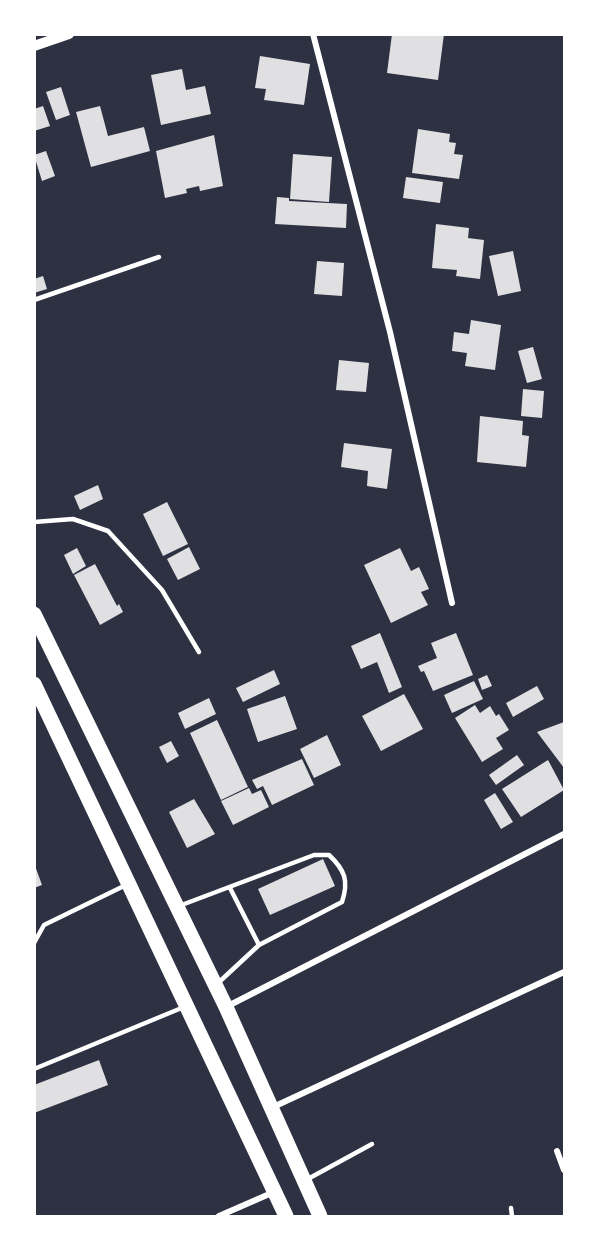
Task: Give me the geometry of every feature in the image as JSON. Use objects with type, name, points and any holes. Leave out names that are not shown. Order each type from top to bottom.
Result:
[{"type":"main road","points":[[34,614],[226,1007],[320,1216]]},
{"type":"main road","points":[[34,684],[286,1216]]},
{"type":"street","points":[[34,46],[69,34]]},
{"type":"street","points":[[314,34],[390,332],[452,603]]},
{"type":"street","points":[[226,1007],[564,834]]},
{"type":"street","points":[[271,1108],[564,972]]},
{"type":"street","points":[[557,1151],[564,1170]]},
{"type":"street","points":[[219,1216],[275,1192]]},
{"type":"lane","points":[[34,300],[159,257]]},
{"type":"lane","points":[[34,522],[73,519],[108,531],[162,590],[199,652]]},
{"type":"lane","points":[[177,906],[314,855],[329,855],[342,868],[348,886],[342,902],[259,945],[216,986]]},
{"type":"lane","points":[[34,943],[44,925],[129,884]]},
{"type":"lane","points":[[230,888],[259,945]]},
{"type":"lane","points":[[34,1070],[187,1006]]},
{"type":"lane","points":[[304,1181],[372,1144]]},
{"type":"lane","points":[[511,1208],[512,1216]]},
{"type":"building","points":[[392,34],[444,34],[438,80],[387,73]]},
{"type":"building","points":[[260,56],[310,64],[304,105],[264,100],[266,89],[255,88]]},
{"type":"building","points":[[182,69],[186,90],[205,86],[211,114],[161,125],[151,75]]},
{"type":"building","points":[[61,87],[70,115],[56,120],[46,92]]},
{"type":"building","points":[[43,106],[50,126],[34,131],[34,109]]},
{"type":"building","points":[[100,106],[108,136],[144,127],[150,151],[91,167],[76,112]]},
{"type":"building","points":[[418,129],[450,134],[449,142],[456,143],[454,154],[463,155],[459,179],[412,173]]},
{"type":"building","points":[[214,135],[223,186],[200,191],[199,186],[186,189],[187,193],[165,198],[156,151]]},
{"type":"building","points":[[46,151],[55,176],[42,181],[34,155]]},
{"type":"building","points":[[293,154],[332,157],[329,202],[290,199]]},
{"type":"building","points":[[406,177],[443,182],[440,203],[403,198]]},
{"type":"building","points":[[277,197],[289,198],[289,201],[347,204],[346,228],[275,224]]},
{"type":"building","points":[[436,224],[469,228],[468,238],[484,240],[480,279],[456,276],[457,270],[432,268]]},
{"type":"building","points":[[513,251],[521,291],[498,296],[489,256]]},
{"type":"building","points":[[317,261],[344,263],[342,296],[314,294]]},
{"type":"building","points":[[43,276],[47,289],[34,293],[34,279]]},
{"type":"building","points":[[471,320],[501,325],[495,370],[465,366],[467,353],[452,351],[454,332],[469,334]]},
{"type":"building","points":[[533,347],[542,379],[527,383],[518,351]]},
{"type":"building","points":[[339,360],[369,363],[366,392],[336,390]]},
{"type":"building","points":[[523,389],[544,391],[542,418],[521,416]]},
{"type":"building","points":[[480,416],[523,421],[522,435],[529,436],[526,467],[477,462]]},
{"type":"building","points":[[344,443],[392,449],[387,489],[367,486],[368,471],[341,467]]},
{"type":"building","points":[[98,485],[103,499],[80,510],[74,496]]},
{"type":"building","points":[[167,502],[188,544],[163,556],[143,514]]},
{"type":"building","points":[[189,547],[200,569],[178,580],[167,559]]},
{"type":"building","points":[[77,548],[86,566],[73,574],[64,555]]},
{"type":"building","points":[[400,548],[411,571],[419,567],[429,589],[421,592],[428,605],[391,623],[364,565]]},
{"type":"building","points":[[95,564],[117,606],[119,604],[123,612],[100,625],[74,575]]},
{"type":"building","points":[[380,633],[402,687],[389,693],[377,662],[361,669],[351,646]]},
{"type":"building","points":[[456,633],[473,675],[433,691],[424,671],[421,672],[418,666],[437,658],[431,643]]},
{"type":"building","points":[[274,670],[280,684],[243,702],[236,688]]},
{"type":"building","points":[[487,675],[492,686],[482,690],[478,679]]},
{"type":"building","points":[[474,681],[483,699],[452,713],[444,695]]},
{"type":"building","points":[[537,686],[544,699],[513,717],[506,703]]},
{"type":"building","points":[[404,694],[423,729],[381,751],[362,716]]},
{"type":"building","points":[[285,696],[297,729],[258,742],[247,709]]},
{"type":"building","points":[[209,698],[216,714],[185,729],[178,713]]},
{"type":"building","points":[[475,705],[480,713],[490,706],[496,716],[499,714],[509,730],[496,738],[503,749],[482,762],[455,718]]},
{"type":"building","points":[[217,720],[248,787],[221,800],[190,733]]},
{"type":"building","points":[[564,722],[564,768],[537,732]]},
{"type":"building","points":[[327,735],[341,765],[314,778],[300,749]]},
{"type":"building","points":[[171,741],[179,756],[167,763],[159,747]]},
{"type":"building","points":[[517,755],[524,765],[496,785],[489,775]]},
{"type":"building","points":[[302,759],[314,785],[272,805],[263,786],[257,789],[252,780]]},
{"type":"building","points":[[548,760],[564,790],[521,817],[502,789]]},
{"type":"building","points":[[249,788],[252,794],[261,790],[269,807],[233,825],[221,801]]},
{"type":"building","points":[[495,793],[513,822],[501,829],[484,800]]},
{"type":"building","points":[[194,799],[215,834],[187,848],[169,812]]},
{"type":"building","points":[[323,859],[335,886],[270,915],[258,889]]},
{"type":"building","points":[[34,863],[42,885],[34,888]]},
{"type":"building","points":[[99,1060],[108,1085],[34,1113],[34,1085]]}]
